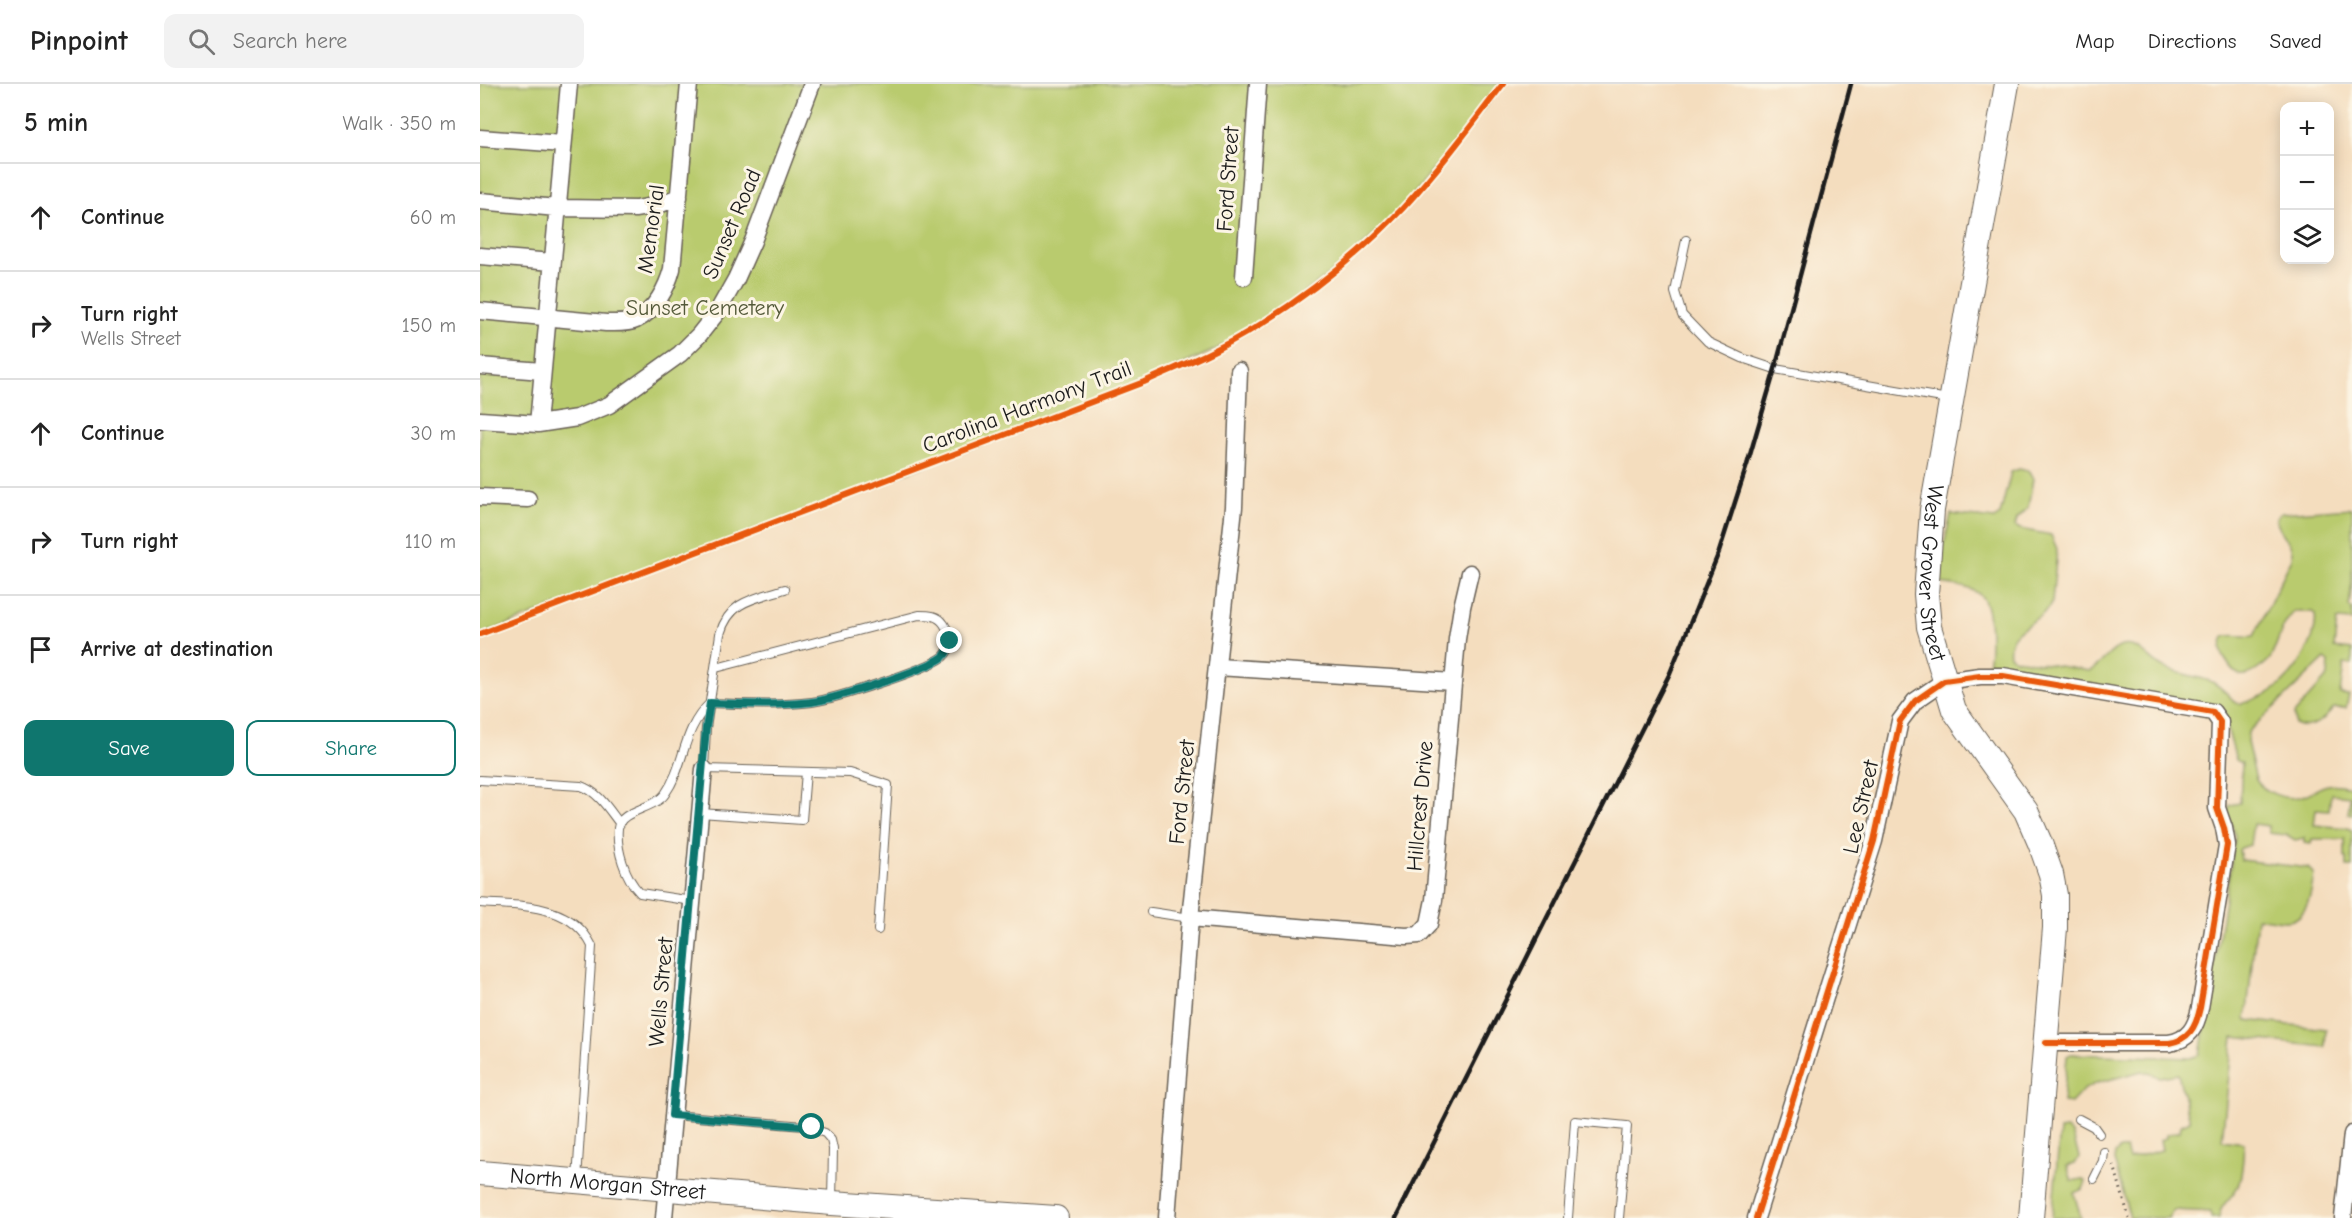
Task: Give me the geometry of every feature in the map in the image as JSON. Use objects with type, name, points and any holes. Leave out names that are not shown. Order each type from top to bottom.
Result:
[{"type":"street","points":[[538,424],[568,84]]},
{"type":"street","name":"Memorial","points":[[480,311],[606,323],[624,323],[636,320],[645,314],[660,296],[670,277],[689,84]]},
{"type":"street","name":"Sunset Road","points":[[480,420],[538,424],[577,418],[609,405],[680,354],[699,335],[718,311],[736,279],[753,241],[812,84]]},
{"type":"street","name":"Ford Street","points":[[1244,277],[1258,84]]},
{"type":"street","name":"West Grover Street","points":[[2007,84],[1932,510],[1926,591],[1929,627],[1954,710],[2026,811],[2051,874],[2055,895],[2055,928],[2031,1218]]},
{"type":"street","points":[[480,138],[563,144]]},
{"type":"street","points":[[480,201],[557,208],[647,208],[679,197]]},
{"type":"street","points":[[480,256],[552,262]]},
{"type":"street","points":[[480,366],[542,371]]},
{"type":"street","name":"Ford Street","points":[[1167,1218],[1190,918],[1234,507],[1239,371]]},
{"type":"street","points":[[480,497],[528,499]]},
{"type":"street","points":[[1218,667],[1453,682],[1462,607],[1470,573]]},
{"type":"street","name":"Lee Street","points":[[1756,1218],[1874,841],[1900,721],[1915,701],[1944,681],[2003,675],[2213,712],[2220,722],[2217,808],[2227,845],[2195,1026],[2184,1039],[2169,1043],[2046,1043]]},
{"type":"street","name":"Hillcrest Drive","points":[[1190,918],[1406,936],[1419,935],[1429,924],[1434,900],[1453,682]]},
{"type":"street","name":"Wells Street","points":[[664,1218],[704,769]]},
{"type":"street","points":[[2343,1218],[2352,1134]]},
{"type":"street","name":"North Morgan Street","points":[[480,1173],[666,1187],[831,1210],[1056,1218]]},
{"type":"lane","points":[[1686,240],[1675,292],[1682,315],[1708,342],[1742,358],[1775,369],[1952,400]]},
{"type":"lane","points":[[785,589],[741,604],[724,620],[706,728],[704,769],[850,773],[888,785],[878,930]]},
{"type":"lane","points":[[692,901],[644,894],[634,887],[621,855],[620,824],[624,817],[658,802],[665,795],[672,783],[698,715],[710,703],[813,702],[840,695],[919,669],[943,657],[949,649],[950,641],[943,621],[934,615],[920,615],[716,668]]},
{"type":"lane","points":[[700,813],[802,820],[806,772]]},
{"type":"lane","points":[[480,780],[590,788],[620,824]]},
{"type":"lane","points":[[480,903],[537,907],[554,912],[573,922],[592,946],[577,1180]]},
{"type":"lane","points":[[1151,912],[1190,918]]},
{"type":"lane","points":[[672,1115],[804,1126],[825,1133],[831,1140],[833,1149],[831,1210]]},
{"type":"lane","points":[[2079,1119],[2094,1127],[2099,1134]]},
{"type":"lane","points":[[1568,1218],[1575,1122],[1627,1126],[1619,1218]]},
{"type":"lane","points":[[2094,1179],[2103,1161],[2104,1152]]},
{"type":"path","points":[[2113,1160],[2129,1218]]},
{"type":"green space","name":"Sunset Cemetery","points":[[480,84],[1503,84],[1401,210],[1343,264],[1280,311],[1215,350],[1144,382],[480,635]]},
{"type":"green space","points":[[2019,469],[2028,471],[2033,479],[2028,508],[2017,519],[2015,526],[2051,535],[2057,549],[2052,602],[2041,615],[2018,631],[2010,645],[2010,655],[2015,659],[2089,671],[2098,666],[2117,648],[2128,645],[2144,652],[2162,667],[2212,682],[2236,703],[2241,704],[2263,696],[2283,683],[2298,666],[2313,635],[2315,614],[2294,612],[2283,627],[2270,658],[2255,671],[2245,675],[2236,673],[2222,653],[2221,645],[2224,637],[2254,636],[2292,558],[2288,541],[2279,528],[2276,518],[2281,513],[2352,508],[2352,582],[2349,607],[2352,608],[2352,621],[2337,620],[2334,648],[2352,650],[2352,665],[2344,664],[2340,694],[2349,695],[2346,708],[2334,708],[2322,720],[2312,725],[2295,724],[2294,714],[2328,676],[2329,662],[2325,659],[2248,732],[2247,742],[2256,780],[2275,794],[2293,798],[2328,785],[2352,787],[2352,814],[2348,814],[2350,796],[2331,794],[2329,810],[2316,809],[2314,825],[2352,830],[2352,867],[2347,867],[2345,839],[2312,839],[2311,844],[2304,843],[2304,838],[2295,840],[2287,835],[2268,833],[2268,826],[2253,824],[2250,845],[2239,850],[2241,860],[2308,868],[2314,874],[2308,903],[2300,915],[2287,921],[2257,918],[2246,1020],[2326,1029],[2325,1047],[2233,1037],[2222,1140],[2244,1143],[2243,1159],[2238,1186],[2222,1208],[2219,1218],[2211,1218],[2211,1212],[2173,1210],[2168,1218],[2130,1218],[2114,1160],[2115,1154],[2120,1149],[2126,1149],[2129,1159],[2162,1150],[2160,1140],[2166,1138],[2166,1135],[2180,1131],[2181,1125],[2190,1121],[2178,1074],[2160,1077],[2142,1071],[2097,1083],[2083,1090],[2071,1103],[2063,1102],[2067,1056],[2071,1054],[2191,1058],[2200,1055],[2235,838],[2228,809],[2230,805],[2240,803],[2242,763],[2236,760],[2225,720],[1986,670],[1990,632],[1985,602],[1972,590],[1941,583],[1944,545],[1951,514],[1994,519],[2000,515],[2011,472]]},
{"type":"green space","points":[[2066,1129],[2072,1133],[2079,1157],[2075,1164],[2067,1166],[2072,1181],[2082,1179],[2086,1182],[2083,1189],[2074,1193],[2081,1218],[2052,1218],[2060,1130]]},
{"type":"railway","points":[[1396,1218],[1670,673],[1719,552],[1775,369],[1851,84]]},
{"type":"cycle path","name":"Carolina Harmony Trail","points":[[480,634],[1144,382],[1215,350],[1266,321],[1315,287],[1383,229],[1455,147],[1503,84]]},
{"type":"cycle path","points":[[1756,1218],[1874,841],[1900,721],[1915,701],[1944,681],[1980,676],[2003,676],[2213,712],[2220,722],[2217,808],[2227,845],[2200,1008],[2194,1027],[2187,1036],[2169,1043],[2046,1043]]},
{"type":"route","points":[[812,1127],[672,1115],[710,703],[813,702],[919,669],[943,657],[949,649],[950,641]]}]
